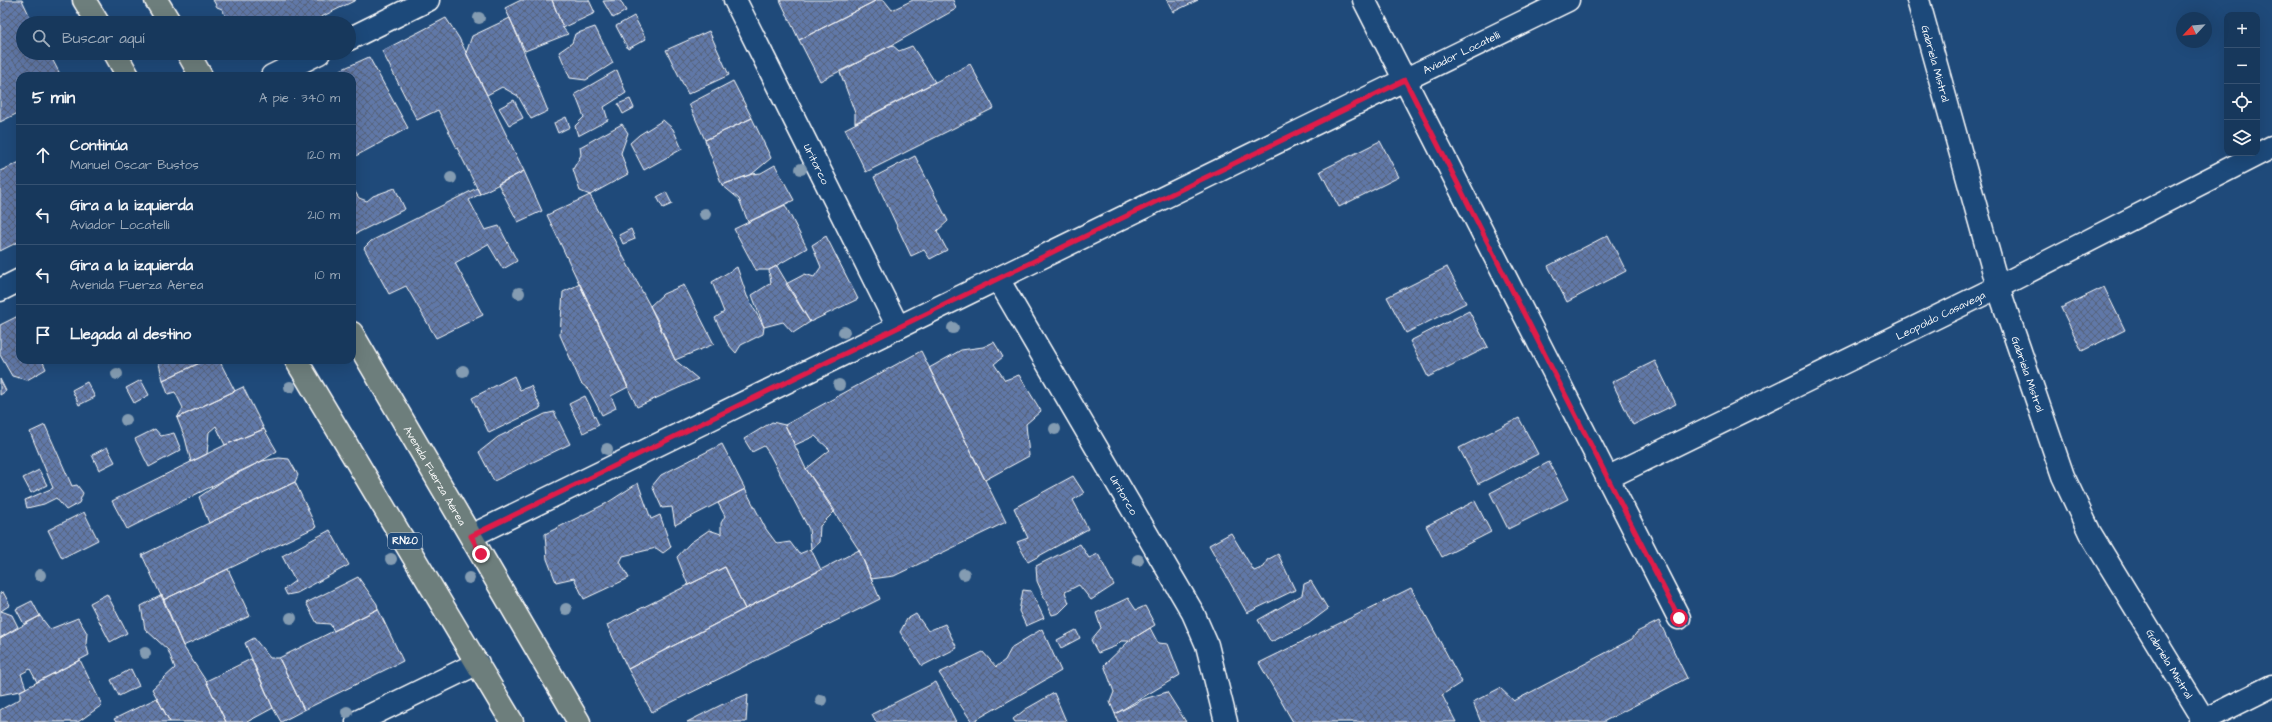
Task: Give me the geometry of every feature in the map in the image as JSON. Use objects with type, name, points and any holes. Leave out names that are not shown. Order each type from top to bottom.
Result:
[{"type":"main road","points":[[84,0],[94,16]]},
{"type":"main road","points":[[156,0],[166,16]]},
{"type":"main road","points":[[119,60],[126,72]]},
{"type":"main road","points":[[192,60],[199,72]]},
{"type":"main road","name":"Avenida Fuerza Aérea","points":[[356,340],[579,722]]},
{"type":"main road","name":"RN20","points":[[298,364],[512,722]]},
{"type":"street","points":[[356,35],[428,0]]},
{"type":"street","name":"Uritorco","points":[[735,0],[898,328]]},
{"type":"street","points":[[1364,0],[1679,618]]},
{"type":"street","name":"Aviador Locatelli","points":[[471,536],[1568,0]]},
{"type":"street","name":"Gabriela Mistral","points":[[1918,0],[1998,287],[2066,483],[2090,533],[2202,721]]},
{"type":"street","points":[[280,72],[305,60]]},
{"type":"street","name":"Leopoldo Casavega","points":[[1607,478],[1998,287],[2272,147]]},
{"type":"street","name":"Uritorco","points":[[998,279],[1194,613],[1207,645],[1226,722]]},
{"type":"street","points":[[0,290],[16,282]]},
{"type":"street","points":[[357,722],[478,663]]},
{"type":"street","points":[[2202,721],[2272,686]]},
{"type":"building","points":[[0,0],[22,0],[30,16],[16,16],[16,60],[53,60],[59,72],[16,72],[16,114],[0,122]]},
{"type":"building","points":[[213,0],[356,0],[323,16],[226,16],[222,9],[217,7]]},
{"type":"building","points":[[521,0],[552,0],[563,28],[568,34],[525,51],[505,8]]},
{"type":"building","points":[[552,0],[589,0],[595,13],[563,28]]},
{"type":"building","points":[[620,0],[626,11],[613,18],[603,1]]},
{"type":"building","points":[[780,0],[877,0],[799,40]]},
{"type":"building","points":[[877,0],[884,0],[892,10],[913,0],[953,0],[956,9],[892,45],[820,81],[799,40]]},
{"type":"building","points":[[1167,0],[1198,0],[1173,12]]},
{"type":"building","points":[[634,16],[646,39],[628,49],[616,26]]},
{"type":"building","points":[[446,18],[459,38],[524,171],[480,194],[438,110],[417,120],[382,51]]},
{"type":"building","points":[[510,18],[548,111],[531,119],[518,96],[502,87],[487,95],[466,53],[472,36]]},
{"type":"building","points":[[595,27],[613,63],[586,80],[570,78],[559,52],[572,43],[575,34]]},
{"type":"building","points":[[709,31],[729,75],[688,94],[666,50]]},
{"type":"building","points":[[892,45],[899,51],[912,46],[935,82],[855,123],[855,113],[840,72]]},
{"type":"building","points":[[369,57],[408,128],[356,156],[356,72],[336,72]]},
{"type":"building","points":[[970,64],[994,108],[866,172],[845,129]]},
{"type":"building","points":[[617,70],[626,93],[604,107],[608,120],[578,136],[575,126],[584,117],[575,94]]},
{"type":"building","points":[[733,81],[752,118],[705,140],[689,104]]},
{"type":"building","points":[[630,99],[634,108],[623,114],[618,104]]},
{"type":"building","points":[[514,100],[523,118],[509,125],[499,108]]},
{"type":"building","points":[[566,117],[570,127],[558,133],[554,123]]},
{"type":"building","points":[[752,118],[771,158],[752,174],[722,185],[705,140]]},
{"type":"building","points":[[663,120],[673,129],[682,149],[644,170],[630,143],[639,135]]},
{"type":"building","points":[[622,124],[628,133],[621,153],[628,174],[590,195],[580,191],[573,169],[581,155],[580,147]]},
{"type":"building","points":[[1380,141],[1399,177],[1339,207],[1320,171]]},
{"type":"building","points":[[915,156],[948,221],[937,231],[947,250],[930,259],[924,250],[911,256],[874,177]]},
{"type":"building","points":[[16,164],[16,243],[0,251],[0,171]]},
{"type":"building","points":[[775,165],[794,200],[748,222],[739,199],[722,185],[752,174],[761,173]]},
{"type":"building","points":[[524,171],[542,211],[518,222],[498,184]]},
{"type":"building","points":[[395,188],[405,209],[356,234],[356,193],[359,198],[367,201],[373,196]]},
{"type":"building","points":[[477,188],[480,194],[469,200],[485,230],[499,226],[517,261],[503,269],[488,244],[455,263],[483,315],[436,338],[406,286],[389,294],[364,248],[371,241]]},
{"type":"building","points":[[666,192],[672,204],[663,208],[657,197]]},
{"type":"building","points":[[590,195],[657,319],[675,360],[698,379],[637,407],[547,215]]},
{"type":"building","points":[[785,205],[807,248],[769,270],[756,270],[734,229]]},
{"type":"building","points":[[631,229],[635,239],[623,244],[619,235]]},
{"type":"building","points":[[1608,235],[1626,271],[1567,302],[1548,266]]},
{"type":"building","points":[[826,236],[858,299],[810,322],[786,284],[805,274],[814,277],[821,267],[812,245]]},
{"type":"building","points":[[777,266],[810,322],[793,333],[783,322],[764,327],[752,295],[771,283],[769,270]]},
{"type":"building","points":[[737,267],[747,296],[764,327],[763,334],[741,345],[736,353],[728,344],[715,318],[724,312],[712,282]]},
{"type":"building","points":[[1447,267],[1466,303],[1406,333],[1387,297]]},
{"type":"building","points":[[580,284],[628,387],[611,396],[616,408],[602,415],[589,390],[581,383],[560,335],[563,292]]},
{"type":"building","points":[[684,285],[714,344],[675,360],[650,306],[663,294]]},
{"type":"building","points":[[2104,287],[2125,330],[2082,351],[2061,308]]},
{"type":"building","points":[[1469,311],[1488,347],[1428,377],[1410,341]]},
{"type":"building","points":[[16,317],[16,364],[44,364],[46,369],[27,380],[12,376],[0,355],[0,325]]},
{"type":"building","points":[[994,342],[1003,357],[994,364],[1005,380],[1019,375],[1041,411],[1026,424],[1029,456],[985,480],[929,368],[961,350],[983,347]]},
{"type":"building","points":[[921,351],[1006,522],[894,576],[871,579],[859,550],[806,469],[830,450],[815,436],[795,445],[785,425]]},
{"type":"building","points":[[1655,361],[1676,404],[1633,425],[1612,382]]},
{"type":"building","points":[[159,364],[197,364],[163,380]]},
{"type":"building","points":[[197,364],[221,364],[235,391],[177,418],[183,408],[175,392],[168,394],[163,380]]},
{"type":"building","points":[[514,376],[520,390],[531,386],[541,408],[489,433],[472,398]]},
{"type":"building","points":[[0,379],[6,391],[0,395]]},
{"type":"building","points":[[141,380],[149,395],[134,403],[126,388]]},
{"type":"building","points":[[87,382],[95,397],[79,405],[72,390]]},
{"type":"building","points":[[243,387],[264,429],[225,445],[216,426],[209,432],[207,454],[191,462],[185,438],[177,418]]},
{"type":"building","points":[[585,396],[599,425],[583,433],[569,404]]},
{"type":"building","points":[[554,412],[570,444],[494,481],[479,452],[498,437],[545,414]]},
{"type":"building","points":[[1519,418],[1538,454],[1478,484],[1459,448]]},
{"type":"building","points":[[772,422],[785,425],[806,469],[835,511],[820,526],[819,542],[811,549],[809,529],[770,455],[764,446],[752,452],[744,439]]},
{"type":"building","points":[[45,425],[72,486],[77,485],[83,493],[79,503],[66,510],[56,498],[44,504],[27,508],[25,500],[53,488],[30,432]]},
{"type":"building","points":[[155,429],[161,436],[174,433],[181,450],[149,467],[135,439]]},
{"type":"building","points":[[264,429],[277,451],[262,461],[127,529],[112,501],[225,445]]},
{"type":"building","points":[[722,444],[745,489],[675,525],[672,507],[662,508],[652,486],[661,475]]},
{"type":"building","points":[[107,447],[115,462],[99,470],[92,455]]},
{"type":"building","points":[[279,458],[289,459],[298,475],[295,482],[209,523],[199,497],[230,476],[262,461]]},
{"type":"building","points":[[1549,462],[1568,499],[1508,529],[1490,493]]},
{"type":"building","points":[[39,470],[47,485],[31,493],[23,478]]},
{"type":"building","points":[[1073,476],[1084,493],[1073,500],[1088,529],[1028,562],[1017,542],[1028,538],[1014,508]]},
{"type":"building","points":[[295,482],[316,527],[163,600],[142,555]]},
{"type":"building","points":[[638,483],[651,519],[660,515],[671,547],[663,553],[656,548],[623,556],[620,562],[629,578],[584,599],[574,578],[556,582],[547,559],[545,534],[607,503]]},
{"type":"building","points":[[745,489],[766,529],[777,544],[790,542],[799,554],[811,549],[821,570],[745,609],[725,567],[688,585],[677,557],[690,543],[709,530],[721,534],[721,523],[725,516],[718,503]]},
{"type":"building","points":[[1475,501],[1491,532],[1442,557],[1426,526]]},
{"type":"building","points":[[84,512],[98,540],[62,558],[48,530]]},
{"type":"building","points":[[330,530],[349,565],[297,593],[287,595],[284,589],[295,581],[282,556]]},
{"type":"building","points":[[1231,533],[1254,571],[1264,567],[1267,560],[1278,554],[1295,590],[1247,613],[1209,545]]},
{"type":"building","points":[[1080,544],[1089,558],[1098,554],[1114,585],[1091,600],[1079,585],[1065,592],[1069,603],[1059,613],[1052,615],[1037,581],[1036,566]]},
{"type":"building","points":[[859,550],[880,599],[652,712],[628,669]]},
{"type":"building","points":[[725,567],[745,609],[628,669],[607,625]]},
{"type":"building","points":[[228,569],[250,616],[183,646],[163,600]]},
{"type":"building","points":[[358,577],[377,604],[378,609],[334,631],[330,624],[317,623],[306,603]]},
{"type":"building","points":[[1311,581],[1328,609],[1308,624],[1271,642],[1258,620],[1302,595],[1304,584]]},
{"type":"building","points":[[1411,588],[1462,682],[1442,695],[1456,722],[1293,722],[1259,663]]},
{"type":"building","points":[[1023,590],[1031,591],[1044,618],[1026,626],[1019,611]]},
{"type":"building","points":[[3,592],[10,605],[1,611],[12,615],[18,627],[0,638],[0,593]]},
{"type":"building","points":[[107,594],[127,633],[110,642],[90,603]]},
{"type":"building","points":[[162,595],[183,646],[206,681],[226,722],[170,722],[152,689],[175,668],[168,650],[145,629],[141,606]]},
{"type":"building","points":[[1128,598],[1136,610],[1145,606],[1155,625],[1129,641],[1121,641],[1116,646],[1098,653],[1091,640],[1101,628],[1096,613]]},
{"type":"building","points":[[32,601],[40,616],[24,624],[16,609]]},
{"type":"building","points":[[378,609],[403,661],[304,710],[279,658]]},
{"type":"building","points":[[916,614],[928,631],[945,624],[957,648],[922,666],[900,632],[907,619]]},
{"type":"building","points":[[40,616],[50,629],[78,618],[87,633],[86,644],[89,655],[37,682],[30,669],[21,674],[26,688],[20,691],[0,695],[0,638]]},
{"type":"building","points":[[1659,621],[1687,678],[1603,722],[1481,722],[1473,702],[1500,688],[1514,701],[1632,639],[1637,632]]},
{"type":"building","points":[[1150,628],[1158,643],[1168,644],[1180,675],[1115,714],[1110,702],[1114,692],[1104,665],[1129,641]]},
{"type":"building","points":[[1042,629],[1061,671],[972,722],[939,673],[983,652],[996,667],[1005,660],[1012,647]]},
{"type":"building","points":[[1076,630],[1080,638],[1061,648],[1057,640]]},
{"type":"building","points":[[254,638],[270,658],[279,658],[304,710],[281,722],[273,708],[245,643]]},
{"type":"building","points":[[251,659],[273,708],[247,722],[226,722],[206,681]]},
{"type":"building","points":[[80,660],[102,705],[78,722],[0,722],[0,710],[20,699],[20,691]]},
{"type":"building","points":[[131,669],[139,686],[119,696],[111,680]]},
{"type":"building","points":[[936,682],[956,722],[876,722],[872,714]]},
{"type":"building","points":[[1167,692],[1186,722],[1118,722],[1115,714],[1144,699]]},
{"type":"building","points":[[1054,693],[1066,721],[1015,722],[1013,719],[1026,709]]},
{"type":"building","points":[[748,694],[746,722],[687,722],[721,705]]},
{"type":"building","points":[[157,698],[170,722],[116,722],[114,719]]},
{"type":"route","points":[[481,554],[471,536],[1405,80],[1679,618]]}]
